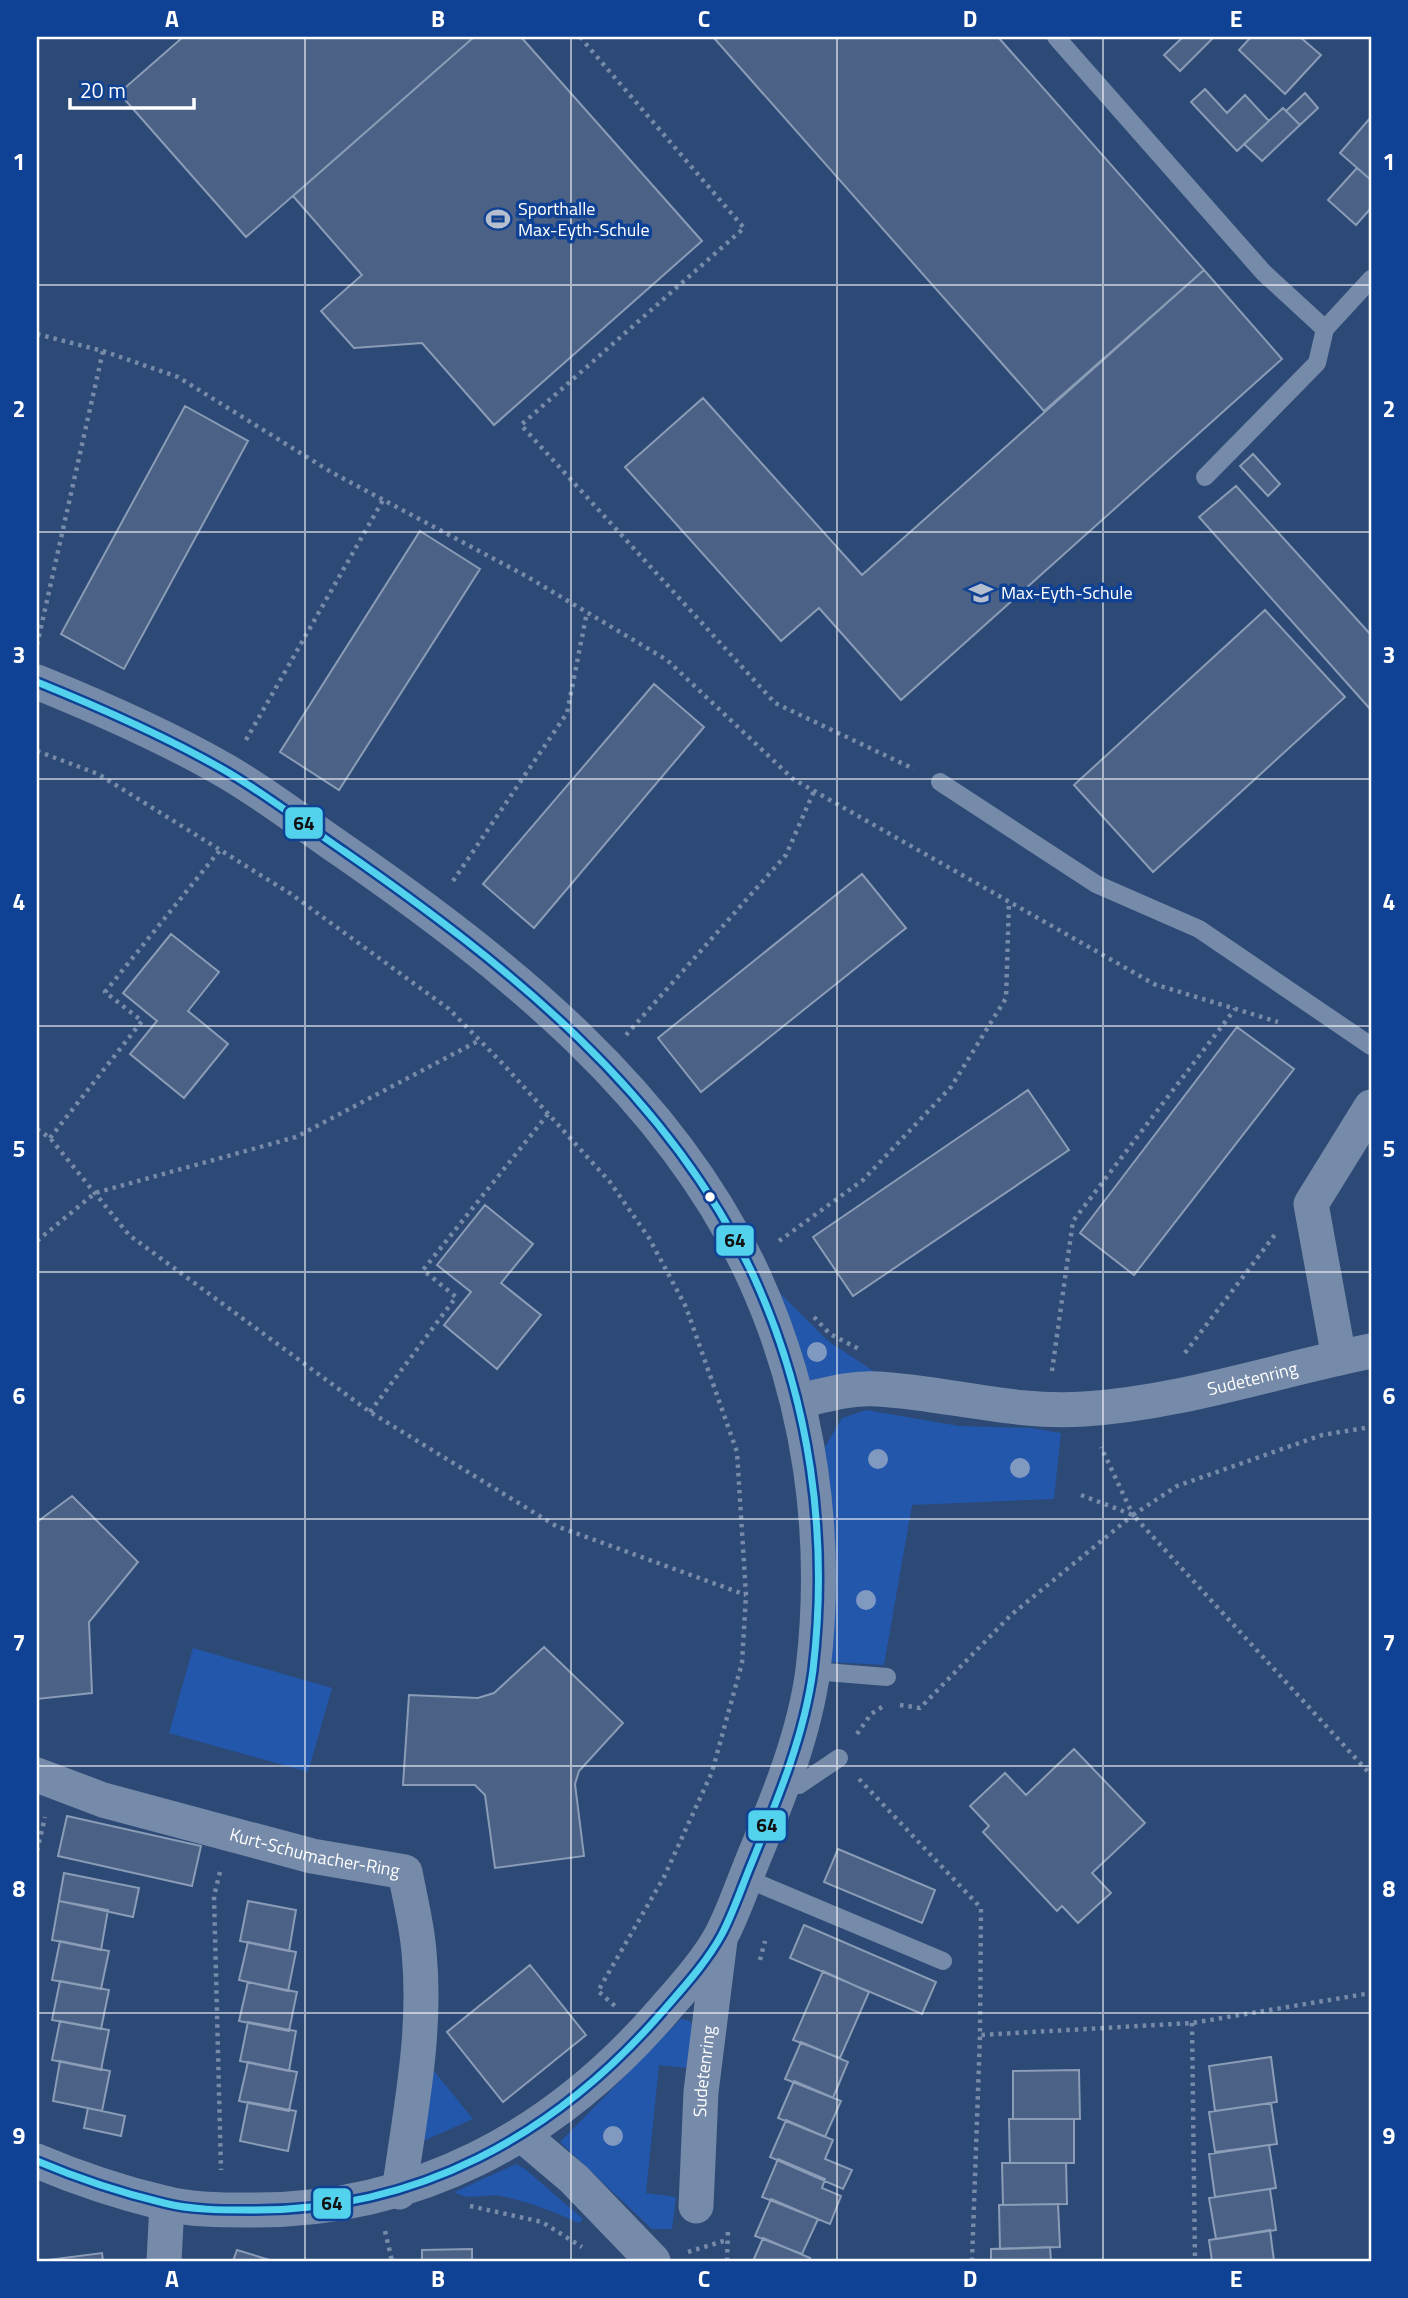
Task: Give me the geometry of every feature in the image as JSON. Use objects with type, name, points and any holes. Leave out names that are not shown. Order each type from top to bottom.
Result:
[{"type":"street","points":[[37,682],[125,720],[228,772],[430,913],[552,1012],[601,1060],[666,1135],[708,1190],[729,1226],[755,1279],[800,1401],[816,1514],[818,1595],[813,1671],[784,1785],[721,1937],[644,2032],[601,2073],[522,2135],[469,2164],[399,2192],[296,2209],[222,2210],[167,2204],[37,2161]]},
{"type":"street","points":[[1355,1354],[1311,1204],[1371,1107]]},
{"type":"street","name":"Sudetenring","points":[[800,1401],[850,1390],[878,1389],[988,1405],[1083,1410],[1231,1383],[1355,1354]]},
{"type":"street","name":"Kurt-Schumacher-Ring","points":[[37,1775],[103,1800],[230,1835],[312,1856],[405,1872],[419,1951],[421,2008],[419,2051],[399,2192]]},
{"type":"street","name":"Sudetenring","points":[[696,2206],[701,2092],[721,1937]]},
{"type":"street","points":[[522,2135],[575,2179],[653,2261]]},
{"type":"street","points":[[164,2261],[167,2204]]},
{"type":"lane","points":[[1056,37],[1264,273],[1325,329]]},
{"type":"lane","points":[[1205,477],[1317,363],[1325,329],[1371,279]]},
{"type":"lane","points":[[940,782],[1096,884],[1199,929],[1371,1046]]},
{"type":"lane","points":[[813,1671],[887,1677]]},
{"type":"lane","points":[[784,1785],[799,1785],[839,1758]]},
{"type":"lane","points":[[745,1878],[943,1961]]},
{"type":"path","points":[[580,37],[744,228],[521,425],[775,703],[940,782]]},
{"type":"path","points":[[37,334],[103,351],[178,377],[331,472],[587,612],[667,660],[793,779],[1154,984],[1278,1022],[1288,1029]]},
{"type":"path","points":[[37,646],[103,351]]},
{"type":"path","points":[[228,772],[383,499]]},
{"type":"path","points":[[430,913],[567,713],[587,612]]},
{"type":"path","points":[[37,751],[98,774],[291,894],[449,1009],[610,1182],[649,1238],[686,1307],[737,1452],[746,1595],[742,1662],[712,1772],[664,1877],[598,1991],[644,2032]]},
{"type":"path","points":[[601,1060],[786,855],[814,791]]},
{"type":"path","points":[[50,1138],[142,1021],[105,992],[220,850]]},
{"type":"path","points":[[770,1245],[787,1238],[863,1181],[950,1087],[1006,998],[1009,901]]},
{"type":"path","points":[[1051,1383],[1073,1221],[1235,1009]]},
{"type":"path","points":[[37,1241],[95,1194],[296,1137],[480,1040]]},
{"type":"path","points":[[370,1412],[456,1297],[424,1270],[548,1114]]},
{"type":"path","points":[[37,1129],[50,1138],[129,1235],[370,1412],[556,1526],[746,1595]]},
{"type":"path","points":[[1180,1360],[1280,1228]]},
{"type":"path","points":[[805,1307],[830,1334],[872,1355]]},
{"type":"path","points":[[1083,1410],[1133,1515],[1371,1775]]},
{"type":"path","points":[[972,2261],[980,2035],[981,1909],[839,1758],[871,1714],[889,1703],[920,1708],[1011,1615],[1133,1515],[1177,1486],[1322,1435],[1371,1427]]},
{"type":"path","points":[[1081,1494],[1133,1515]]},
{"type":"path","points":[[222,2210],[214,1896],[230,1835]]},
{"type":"path","points":[[980,2035],[1192,2024],[1371,1993]]},
{"type":"path","points":[[1192,2024],[1195,2261]]},
{"type":"path","points":[[459,2208],[473,2206],[542,2222],[592,2253]]},
{"type":"shaded area","points":[[771,1284],[828,1341],[881,1376],[810,1381]]},
{"type":"shaded area","points":[[866,1410],[959,1426],[1031,1428],[1061,1433],[1054,1499],[912,1505],[884,1665],[829,1662],[823,1450],[842,1418]]},
{"type":"shaded area","points":[[193,1648],[332,1688],[308,1772],[169,1733]]},
{"type":"shaded area","points":[[681,2019],[690,2021],[693,2027],[688,2068],[659,2065],[646,2193],[676,2197],[672,2229],[652,2229],[560,2142]]},
{"type":"shaded area","points":[[430,2066],[473,2119],[423,2141]]},
{"type":"shaded area","points":[[516,2164],[583,2219],[579,2223],[501,2196],[472,2197],[454,2192]]},
{"type":"building","points":[[183,37],[474,37],[246,237],[119,93]]},
{"type":"building","name":"Sporthalle Max-Eyth-Schule","points":[[474,37],[521,37],[702,241],[494,425],[422,343],[354,348],[321,311],[362,275],[293,196]]},
{"type":"building","points":[[713,37],[998,37],[1204,270],[1044,411]]},
{"type":"building","points":[[1183,37],[1214,37],[1180,71],[1164,55]]},
{"type":"building","points":[[1251,37],[1300,37],[1321,55],[1285,94],[1239,50]]},
{"type":"building","points":[[1205,89],[1227,113],[1245,95],[1269,121],[1237,151],[1191,102]]},
{"type":"building","points":[[1305,93],[1318,108],[1300,125],[1286,111]]},
{"type":"building","points":[[1283,108],[1300,125],[1262,161],[1244,144]]},
{"type":"building","points":[[1371,117],[1371,180],[1340,153]]},
{"type":"building","points":[[1357,168],[1371,180],[1371,208],[1356,225],[1328,200]]},
{"type":"building","points":[[1204,270],[1282,359],[901,700],[819,608],[781,641],[625,467],[703,398],[862,575]]},
{"type":"building","points":[[185,406],[248,441],[124,669],[61,634]]},
{"type":"building","points":[[1253,454],[1280,484],[1268,496],[1240,466]]},
{"type":"building","points":[[1236,486],[1371,635],[1371,710],[1199,517]]},
{"type":"building","points":[[420,531],[480,569],[339,790],[280,752]]},
{"type":"building","points":[[1265,610],[1345,697],[1153,872],[1074,785]]},
{"type":"building","points":[[654,684],[704,727],[534,928],[483,884]]},
{"type":"building","points":[[862,874],[906,928],[701,1092],[658,1038]]},
{"type":"building","points":[[171,934],[219,972],[188,1011],[228,1044],[184,1098],[130,1054],[157,1021],[123,993]]},
{"type":"building","points":[[1237,1027],[1294,1069],[1134,1275],[1080,1233]]},
{"type":"building","points":[[1028,1090],[1069,1150],[853,1296],[813,1237]]},
{"type":"building","points":[[485,1205],[533,1244],[501,1283],[541,1315],[497,1369],[444,1325],[471,1292],[437,1265]]},
{"type":"building","points":[[72,1496],[138,1562],[89,1622],[92,1693],[37,1699],[37,1522]]},
{"type":"building","points":[[544,1647],[623,1723],[579,1771],[575,1784],[584,1856],[495,1868],[485,1795],[475,1785],[403,1785],[409,1695],[478,1698],[494,1693]]},
{"type":"building","points":[[1074,1749],[1145,1823],[1092,1873],[1111,1893],[1078,1923],[1062,1906],[1057,1911],[983,1832],[989,1826],[970,1806],[1005,1773],[1026,1795]]},
{"type":"building","points":[[67,1816],[201,1846],[192,1886],[58,1856]]},
{"type":"building","points":[[838,1849],[935,1890],[922,1923],[824,1882]]},
{"type":"building","points":[[64,1873],[139,1888],[133,1917],[59,1901]]},
{"type":"building","points":[[59,1901],[108,1910],[101,1950],[52,1940]]},
{"type":"building","points":[[248,1901],[296,1910],[289,1951],[240,1941]]},
{"type":"building","points":[[804,1925],[936,1982],[922,2014],[790,1958]]},
{"type":"building","points":[[60,1941],[109,1951],[101,1989],[52,1980]]},
{"type":"building","points":[[248,1942],[296,1952],[288,1991],[239,1980]]},
{"type":"building","points":[[530,1965],[586,2035],[503,2102],[447,2032]]},
{"type":"building","points":[[823,1971],[869,1992],[840,2058],[793,2040]]},
{"type":"building","points":[[60,1981],[109,1990],[101,2029],[52,2020]]},
{"type":"building","points":[[248,1982],[297,1992],[289,2031],[239,2021]]},
{"type":"building","points":[[60,2021],[109,2030],[101,2070],[52,2060]]},
{"type":"building","points":[[248,2022],[296,2031],[289,2071],[240,2061]]},
{"type":"building","points":[[801,2042],[848,2062],[833,2098],[785,2079]]},
{"type":"building","points":[[1271,2057],[1277,2102],[1215,2111],[1209,2066]]},
{"type":"building","points":[[60,2061],[110,2071],[102,2111],[53,2101]]},
{"type":"building","points":[[248,2062],[297,2072],[289,2111],[239,2101]]},
{"type":"building","points":[[1079,2070],[1080,2119],[1013,2119],[1013,2071]]},
{"type":"building","points":[[794,2081],[841,2101],[825,2137],[778,2118]]},
{"type":"building","points":[[248,2102],[296,2111],[288,2151],[240,2141]]},
{"type":"building","points":[[1271,2103],[1277,2144],[1215,2152],[1209,2112]]},
{"type":"building","points":[[88,2108],[125,2116],[121,2136],[84,2128]]},
{"type":"building","points":[[1009,2119],[1074,2119],[1074,2163],[1010,2163]]},
{"type":"building","points":[[786,2120],[833,2140],[825,2159],[852,2170],[843,2189],[770,2157]]},
{"type":"building","points":[[1269,2145],[1276,2188],[1215,2197],[1209,2154]]},
{"type":"building","points":[[778,2159],[825,2179],[822,2188],[841,2196],[830,2224],[762,2197]]},
{"type":"building","points":[[1002,2163],[1066,2163],[1067,2204],[1003,2205]]},
{"type":"building","points":[[1270,2189],[1276,2230],[1216,2239],[1209,2198]]},
{"type":"building","points":[[771,2199],[818,2219],[802,2254],[755,2236]]},
{"type":"building","points":[[1058,2204],[1060,2247],[1000,2249],[999,2205]]},
{"type":"building","points":[[1270,2230],[1274,2261],[1212,2261],[1209,2240]]},
{"type":"building","points":[[763,2238],[810,2258],[808,2261],[753,2261]]},
{"type":"building","points":[[1050,2247],[1051,2261],[991,2261],[991,2249]]},
{"type":"building","points":[[472,2249],[472,2261],[422,2261],[422,2250]]},
{"type":"building","points":[[237,2250],[273,2261],[233,2261]]},
{"type":"building","points":[[102,2253],[103,2261],[40,2261]]},
{"type":"transit line","name":"64","points":[[37,682],[109,712],[179,746],[240,779],[270,799],[465,940],[579,1038],[631,1092],[678,1150],[719,1211],[754,1277],[773,1324],[789,1371],[801,1420],[816,1519],[818,1569],[813,1670],[803,1720],[779,1794],[726,1926],[687,1984],[621,2056],[576,2095],[529,2129],[478,2158],[425,2181],[369,2197],[310,2207],[228,2210],[174,2205],[100,2185],[37,2161]]},
{"type":"place","name":"Sporthalle Max-Eyth-Schule","points":[[498,219]]},
{"type":"place","name":"Max-Eyth-Schule","points":[[981,593]]}]
